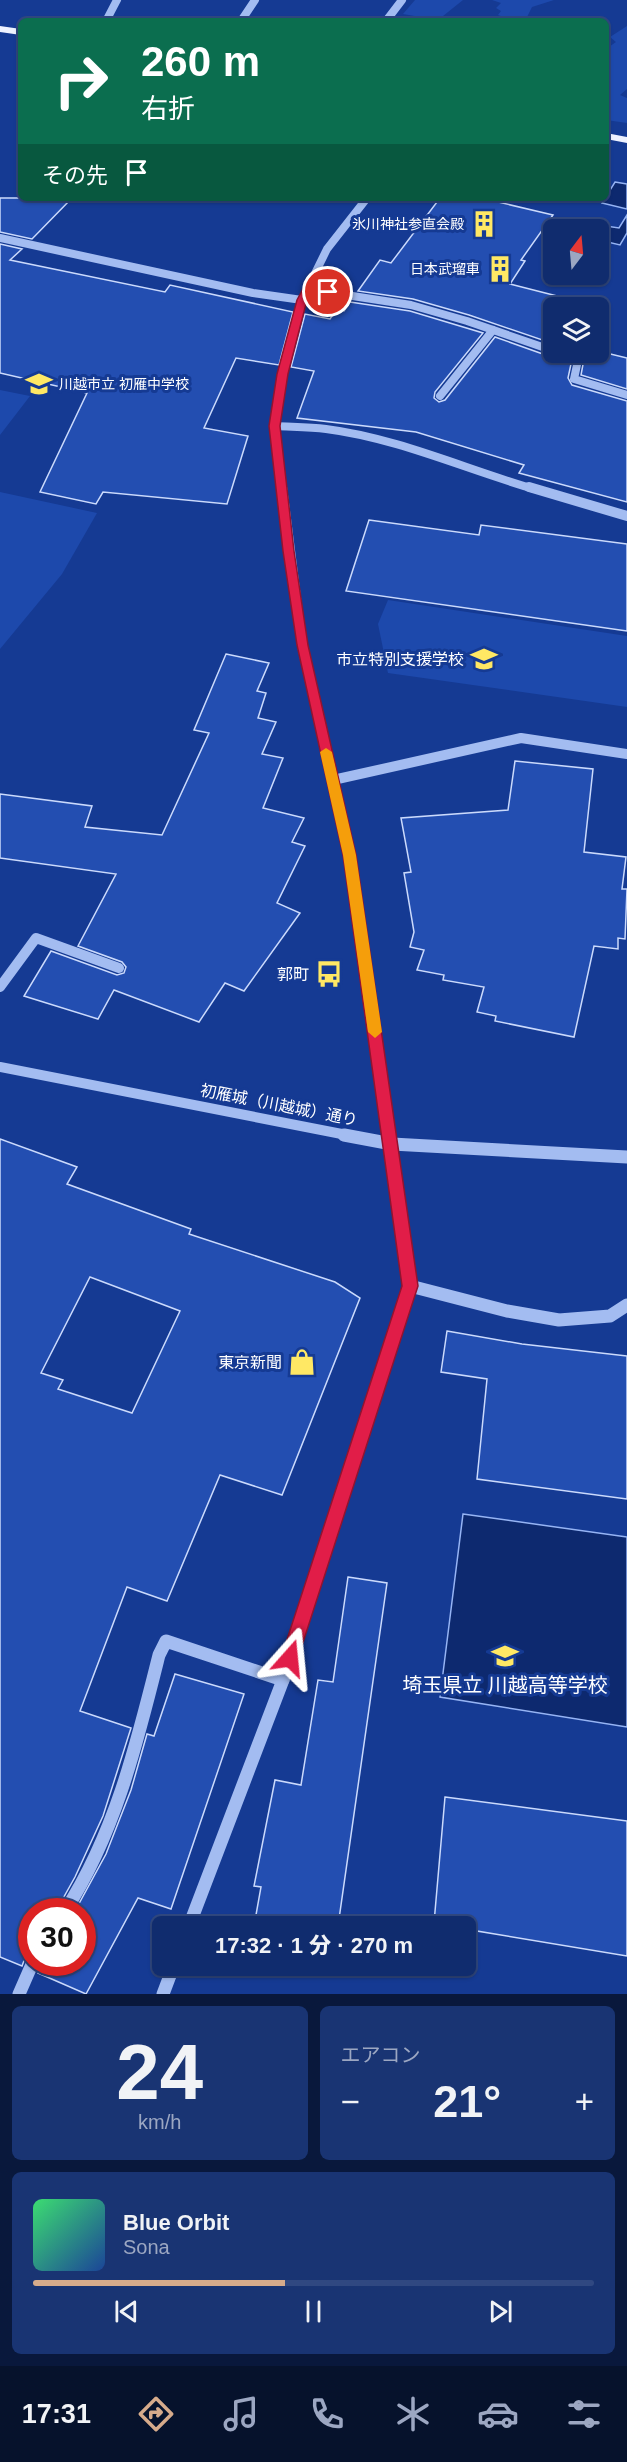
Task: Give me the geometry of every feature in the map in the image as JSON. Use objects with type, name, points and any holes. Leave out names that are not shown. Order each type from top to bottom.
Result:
[{"type":"main road","points":[[0,29],[18,32]]},
{"type":"main road","points":[[609,137],[627,140]]},
{"type":"street","points":[[108,18],[117,0]]},
{"type":"street","points":[[243,18],[255,0]]},
{"type":"street","points":[[388,18],[402,0]]},
{"type":"street","points":[[193,1916],[283,1680],[410,1286],[392,1144],[349,855],[302,645],[274,426],[283,374],[302,300],[327,249],[365,201]]},
{"type":"street","points":[[0,238],[253,293],[302,300]]},
{"type":"street","points":[[307,289],[411,305],[543,348]]},
{"type":"street","points":[[440,396],[493,330]]},
{"type":"street","points":[[577,363],[574,380],[627,395]]},
{"type":"street","points":[[274,426],[326,429],[399,445],[476,472],[627,516]]},
{"type":"street","points":[[333,780],[521,738],[627,754]]},
{"type":"street","points":[[0,987],[36,938],[119,968]]},
{"type":"street","name":"初雁城（川越城）通り","points":[[0,1067],[392,1144],[627,1157]]},
{"type":"street","points":[[410,1286],[507,1311],[559,1320],[610,1316],[627,1305]]},
{"type":"street","points":[[74,1898],[82,1885],[129,1772],[159,1654],[166,1641],[283,1680]]},
{"type":"street","points":[[19,1994],[27,1976]]},
{"type":"street","points":[[163,1994],[170,1976]]},
{"type":"shaded area","points":[[415,0],[463,0],[440,18],[403,14]]},
{"type":"shaded area","points":[[492,0],[554,0],[532,7],[527,17],[506,18],[498,15],[501,11],[496,8],[501,3]]},
{"type":"shaded area","points":[[627,26],[627,89],[620,95],[627,98],[627,123],[609,120],[609,47],[616,42],[610,37]]},
{"type":"shaded area","points":[[615,182],[627,184],[627,209],[602,203],[609,201],[609,192]]},
{"type":"shaded area","points":[[627,215],[627,233],[620,245],[609,242],[609,226],[619,228]]},
{"type":"shaded area","points":[[0,390],[30,396],[0,435]]},
{"type":"shaded area","points":[[0,492],[97,513],[62,574],[0,649]]},
{"type":"shaded area","points":[[388,600],[627,636],[627,707],[388,673],[378,624]]},
{"type":"shaded area","points":[[463,1514],[627,1537],[627,1727],[440,1697]]},
{"type":"building","points":[[0,198],[18,198],[18,201],[69,201],[32,239],[0,232]]},
{"type":"building","points":[[438,201],[494,201],[553,215],[550,219],[543,219],[543,229],[521,260],[525,261],[510,284],[561,297],[543,297],[543,340],[413,299],[358,291],[380,260],[391,263]]},
{"type":"building","points":[[0,244],[22,249],[10,260],[165,292],[170,285],[293,312],[279,365],[236,358],[204,428],[248,436],[227,504],[103,492],[96,504],[40,492],[87,393],[0,373]]},
{"type":"building","points":[[350,302],[410,311],[483,333],[435,392],[434,398],[439,402],[445,400],[495,337],[543,354],[543,363],[571,364],[568,378],[572,385],[627,401],[627,502],[519,473],[524,465],[416,432],[297,418],[314,371],[291,367],[305,314],[330,319],[337,309],[344,311]]},
{"type":"building","points":[[609,354],[627,358],[627,389],[581,375],[583,363],[609,363]]},
{"type":"building","points":[[369,520],[479,535],[481,525],[627,544],[627,631],[346,591]]},
{"type":"building","points":[[226,654],[269,663],[257,691],[266,693],[258,718],[276,722],[262,754],[283,758],[263,808],[304,818],[292,842],[305,846],[277,903],[300,913],[244,991],[225,983],[199,1022],[114,990],[98,1019],[24,996],[51,951],[117,975],[124,973],[126,967],[122,962],[78,946],[116,874],[0,858],[0,794],[92,806],[85,827],[162,835],[209,733],[194,730]]},
{"type":"building","points":[[515,761],[593,769],[584,852],[626,857],[622,889],[627,889],[625,939],[618,938],[618,949],[594,946],[574,1037],[495,1021],[496,1016],[477,1012],[484,987],[443,980],[444,975],[417,970],[424,950],[410,947],[414,932],[404,873],[411,872],[401,818],[508,810]]},
{"type":"building","points":[[0,1139],[77,1167],[67,1184],[191,1229],[189,1234],[335,1282],[360,1298],[282,1495],[220,1475],[167,1601],[127,1587],[80,1711],[131,1728],[103,1816],[63,1898],[18,1898],[18,1964],[0,1957]],"holes":[[[90,1277],[180,1311],[132,1413],[58,1389],[63,1380],[41,1373]]]},
{"type":"building","points":[[447,1331],[522,1344],[627,1356],[627,1499],[477,1479],[487,1379],[441,1372]]},
{"type":"building","points":[[348,1577],[387,1583],[339,1916],[256,1916],[261,1887],[254,1886],[275,1780],[301,1785],[318,1680],[333,1682]]},
{"type":"building","points":[[175,1674],[244,1694],[171,1909],[138,1898],[96,1976],[96,1898],[82,1898],[106,1854],[131,1790],[147,1734],[154,1736]]},
{"type":"building","points":[[445,1797],[627,1821],[627,1956],[476,1931],[476,1916],[435,1916]]},
{"type":"building","points":[[45,1976],[96,1976],[86,1994]]},
{"type":"slow traffic","points":[[326,752],[349,855],[375,1032]]},
{"type":"place","name":"氷川神社参直会殿","points":[[484,224]]},
{"type":"place","name":"日本武瑠車","points":[[500,269]]},
{"type":"place","name":"川越市立 初雁中学校","points":[[39,384]]},
{"type":"place","name":"市立特別支援学校","points":[[484,659]]},
{"type":"place","name":"郭町","points":[[329,974]]},
{"type":"place","name":"東京新聞","points":[[302,1362]]},
{"type":"place","name":"埼玉県立 川越高等学校","points":[[505,1656]]},
{"type":"route","points":[[290,1658],[410,1286],[392,1144],[349,855],[302,645],[274,426],[283,374],[302,300],[307,289],[328,292]]}]
